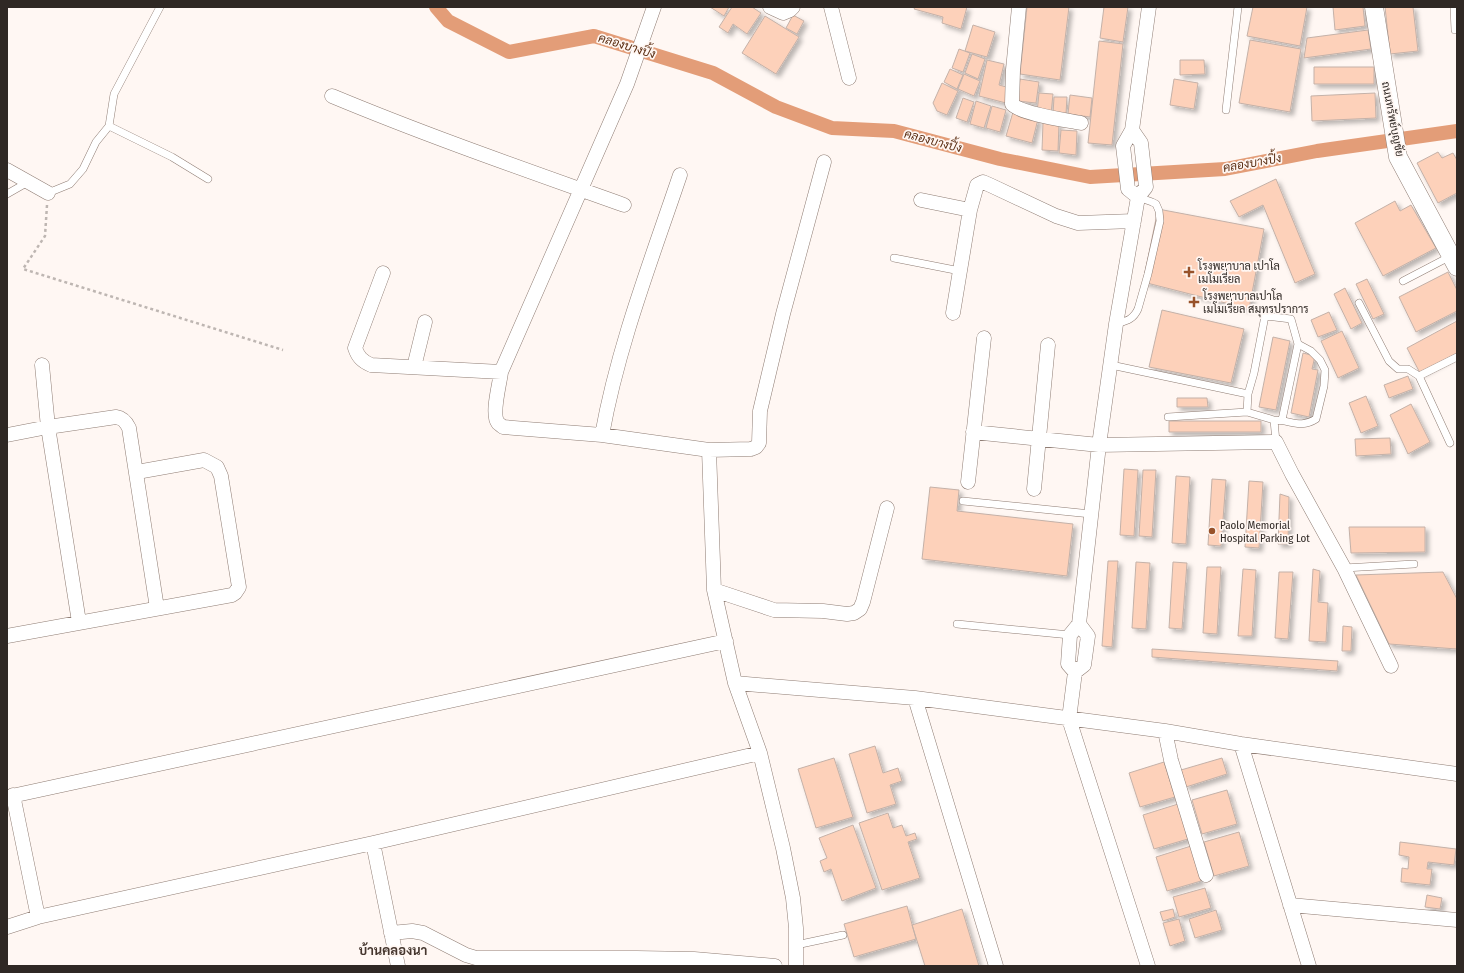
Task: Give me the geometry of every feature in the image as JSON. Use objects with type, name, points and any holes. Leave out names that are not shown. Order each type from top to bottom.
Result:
[{"type":"street","points":[[770,7],[783,13],[793,7]]},
{"type":"street","points":[[831,7],[849,78]]},
{"type":"street","points":[[1019,7],[1012,104],[1014,107],[1024,111],[1081,124]]},
{"type":"street","points":[[1137,191],[1124,146],[1132,130],[1149,7]]},
{"type":"street","name":"ถนนทรัพย์บุญชัย","points":[[1374,7],[1398,157],[1454,261]]},
{"type":"street","points":[[653,11],[627,84],[501,372],[495,409],[498,424],[504,427],[602,435],[709,450],[751,449],[756,447],[759,443],[760,411],[824,162]]},
{"type":"street","points":[[332,96],[472,151],[624,205]]},
{"type":"street","points":[[1132,130],[1141,142],[1134,221],[1116,324],[1099,445],[1092,514],[1075,630],[1088,636],[1084,665],[1075,672],[1069,719],[1148,966]]},
{"type":"street","points":[[7,170],[48,193]]},
{"type":"street","points":[[602,435],[607,405],[617,363],[680,175]]},
{"type":"street","points":[[953,313],[970,210],[977,185],[983,182],[1056,216],[1078,223],[1134,221]]},
{"type":"street","points":[[921,200],[970,210]]},
{"type":"street","points":[[383,272],[355,348],[357,356],[363,362],[371,365],[501,372]]},
{"type":"street","points":[[414,367],[425,322]]},
{"type":"street","points":[[968,482],[984,338]]},
{"type":"street","points":[[1034,489],[1048,345]]},
{"type":"street","points":[[42,365],[48,427],[79,622]]},
{"type":"street","points":[[7,435],[48,427],[116,417],[125,421],[129,428],[137,472],[157,608]]},
{"type":"street","points":[[973,432],[1099,445],[1276,442],[1344,568],[1391,666]]},
{"type":"street","points":[[709,450],[714,590],[735,682],[760,753],[783,848],[793,898],[796,928],[796,966]]},
{"type":"street","points":[[7,636],[232,595],[235,593],[239,587],[221,476],[217,467],[204,460],[137,472]]},
{"type":"street","points":[[714,590],[774,610],[823,611],[847,614],[854,613],[860,609],[863,602],[887,508]]},
{"type":"street","points":[[38,917],[10,796],[726,641]]},
{"type":"street","points":[[735,682],[914,698],[1457,774]]},
{"type":"street","points":[[914,698],[996,966]]},
{"type":"street","points":[[1165,732],[1170,755],[1206,875]]},
{"type":"street","points":[[1241,744],[1309,966]]},
{"type":"street","points":[[7,927],[38,917],[373,843],[760,753]]},
{"type":"street","points":[[373,843],[398,966]]},
{"type":"street","points":[[1290,905],[1457,920]]},
{"type":"street","points":[[391,933],[412,931],[423,933],[466,955],[476,958],[694,959],[775,966]]},
{"type":"lane","points":[[48,193],[70,184],[83,169],[96,142],[109,126],[114,94],[160,7]]},
{"type":"lane","points":[[1226,110],[1238,7]]},
{"type":"lane","points":[[1454,7],[1455,30]]},
{"type":"lane","points":[[109,126],[172,157],[208,179]]},
{"type":"lane","points":[[7,194],[28,182]]},
{"type":"lane","points":[[1116,324],[1131,319],[1135,315],[1148,274],[1160,221],[1159,211],[1156,204],[1137,191]]},
{"type":"lane","points":[[894,258],[960,271]]},
{"type":"lane","points":[[1403,281],[1454,261]]},
{"type":"lane","points":[[1359,303],[1389,361],[1398,369],[1408,369],[1419,376],[1450,443]]},
{"type":"lane","points":[[1247,412],[1248,394],[1266,316],[1291,320],[1298,344],[1278,420],[1276,442]]},
{"type":"lane","points":[[1168,417],[1247,412],[1294,424],[1308,424],[1316,419],[1320,408],[1325,370],[1320,360],[1311,351],[1298,344]]},
{"type":"lane","points":[[1419,376],[1457,357]]},
{"type":"lane","points":[[1111,365],[1248,394]]},
{"type":"lane","points":[[963,500],[1092,514]]},
{"type":"lane","points":[[1344,568],[1414,564]]},
{"type":"lane","points":[[957,624],[1075,630]]},
{"type":"lane","points":[[796,945],[843,935]]},
{"type":"path","points":[[48,193],[44,236],[23,269],[283,350]]},
{"type":"building","points":[[710,7],[729,7],[724,16]]},
{"type":"building","points":[[732,7],[752,7],[761,13],[747,34],[733,24],[728,33],[719,27]]},
{"type":"building","points":[[915,7],[967,7],[961,29],[942,23],[943,17],[914,9]]},
{"type":"building","points":[[1027,7],[1069,7],[1060,80],[1020,74]]},
{"type":"building","points":[[1104,7],[1128,7],[1123,42],[1100,38]]},
{"type":"building","points":[[1253,7],[1307,7],[1300,46],[1247,36]]},
{"type":"building","points":[[1333,7],[1363,7],[1365,26],[1335,30]]},
{"type":"building","points":[[1385,7],[1413,7],[1418,51],[1390,54]]},
{"type":"building","points":[[793,15],[804,21],[797,34],[786,28]]},
{"type":"building","points":[[765,16],[799,37],[776,74],[742,53]]},
{"type":"building","points":[[973,25],[995,32],[987,57],[965,51]]},
{"type":"building","points":[[1368,30],[1371,49],[1304,58],[1307,38]]},
{"type":"building","points":[[1250,40],[1301,49],[1290,112],[1239,103]]},
{"type":"building","points":[[1099,41],[1123,44],[1112,145],[1088,143]]},
{"type":"building","points":[[959,49],[970,53],[963,72],[952,68]]},
{"type":"building","points":[[972,54],[985,59],[978,79],[965,73]]},
{"type":"building","points":[[987,60],[1004,64],[999,85],[1010,88],[1006,103],[979,96]]},
{"type":"building","points":[[1180,60],[1204,60],[1205,74],[1180,75]]},
{"type":"building","points":[[1314,67],[1374,67],[1374,84],[1314,84]]},
{"type":"building","points":[[950,69],[963,75],[957,89],[944,82]]},
{"type":"building","points":[[964,74],[980,81],[974,96],[958,89]]},
{"type":"building","points":[[1020,79],[1039,82],[1036,103],[1017,101]]},
{"type":"building","points":[[1174,79],[1198,83],[1194,109],[1170,105]]},
{"type":"building","points":[[942,83],[958,91],[947,115],[937,111],[933,103]]},
{"type":"building","points":[[1039,93],[1053,94],[1051,114],[1037,113]]},
{"type":"building","points":[[1375,93],[1376,118],[1312,121],[1311,96]]},
{"type":"building","points":[[1070,95],[1092,98],[1090,117],[1068,114]]},
{"type":"building","points":[[1054,97],[1067,97],[1066,114],[1053,114]]},
{"type":"building","points":[[963,98],[974,102],[967,122],[956,118]]},
{"type":"building","points":[[976,101],[991,106],[984,128],[970,124]]},
{"type":"building","points":[[992,106],[1006,110],[1000,132],[986,128]]},
{"type":"building","points":[[1013,112],[1038,119],[1032,143],[1006,136]]},
{"type":"building","points":[[1043,122],[1059,123],[1058,151],[1042,150]]},
{"type":"building","points":[[1061,130],[1077,131],[1076,155],[1059,153]]},
{"type":"building","points":[[1438,152],[1442,158],[1453,153],[1457,160],[1457,193],[1438,203],[1417,163]]},
{"type":"building","points":[[1276,179],[1315,274],[1295,283],[1263,205],[1239,217],[1230,201]]},
{"type":"building","points":[[1395,201],[1400,211],[1411,205],[1436,248],[1383,276],[1355,223]]},
{"type":"building","points":[[1158,209],[1264,229],[1249,309],[1143,282]]},
{"type":"building","points":[[1448,272],[1457,290],[1457,311],[1416,332],[1399,297]]},
{"type":"building","points":[[1367,279],[1384,314],[1373,319],[1356,284]]},
{"type":"building","points":[[1345,288],[1362,323],[1351,329],[1334,294]]},
{"type":"building","points":[[1162,310],[1244,329],[1231,383],[1149,367]]},
{"type":"building","points":[[1329,312],[1337,330],[1318,337],[1311,320]]},
{"type":"building","points":[[1457,321],[1457,353],[1420,373],[1407,348]]},
{"type":"building","points":[[1342,331],[1359,368],[1338,378],[1321,341]]},
{"type":"building","points":[[1273,337],[1290,341],[1276,410],[1259,407]]},
{"type":"building","points":[[1303,353],[1315,356],[1312,369],[1318,370],[1309,417],[1291,413]]},
{"type":"building","points":[[1408,376],[1413,389],[1389,398],[1384,385]]},
{"type":"building","points":[[1366,396],[1378,426],[1361,433],[1349,403]]},
{"type":"building","points":[[1177,398],[1207,398],[1208,407],[1177,407]]},
{"type":"building","points":[[1411,404],[1430,442],[1408,454],[1390,415]]},
{"type":"building","points":[[1169,421],[1261,421],[1261,432],[1169,432]]},
{"type":"building","points":[[1390,438],[1391,454],[1356,456],[1355,439]]},
{"type":"building","points":[[1124,469],[1138,470],[1134,536],[1120,535]]},
{"type":"building","points":[[1143,470],[1156,470],[1152,537],[1139,536]]},
{"type":"building","points":[[1176,476],[1190,477],[1186,544],[1172,543]]},
{"type":"building","points":[[1212,479],[1226,480],[1221,546],[1208,545]]},
{"type":"building","points":[[1249,481],[1263,482],[1259,548],[1245,547]]},
{"type":"building","points":[[930,487],[959,490],[957,511],[1073,524],[1067,576],[922,559]]},
{"type":"building","points":[[1280,494],[1289,497],[1288,544],[1278,544]]},
{"type":"building","points":[[1349,527],[1425,527],[1425,552],[1351,553]]},
{"type":"building","points":[[1108,561],[1118,561],[1112,647],[1102,646]]},
{"type":"building","points":[[1136,562],[1150,563],[1146,629],[1132,628]]},
{"type":"building","points":[[1173,562],[1187,563],[1182,629],[1169,628]]},
{"type":"building","points":[[1207,567],[1221,567],[1217,634],[1203,633]]},
{"type":"building","points":[[1243,569],[1256,570],[1252,636],[1238,636]]},
{"type":"building","points":[[1313,569],[1320,571],[1318,602],[1328,603],[1326,642],[1309,641]]},
{"type":"building","points":[[1279,572],[1293,572],[1288,639],[1275,638]]},
{"type":"building","points":[[1443,572],[1457,599],[1457,649],[1389,644],[1356,575]]},
{"type":"building","points":[[1343,626],[1352,627],[1351,651],[1342,651]]},
{"type":"building","points":[[1152,649],[1338,661],[1337,671],[1152,657]]},
{"type":"building","points":[[875,746],[883,773],[898,768],[902,781],[890,785],[896,804],[867,813],[849,754]]},
{"type":"building","points":[[834,758],[853,817],[816,828],[798,769]]},
{"type":"building","points":[[1222,758],[1227,774],[1186,787],[1181,770]]},
{"type":"building","points":[[1164,762],[1175,797],[1140,807],[1129,773]]},
{"type":"building","points":[[1227,790],[1237,824],[1202,834],[1192,800]]},
{"type":"building","points":[[1178,804],[1188,839],[1154,849],[1143,815]]},
{"type":"building","points":[[888,813],[893,828],[902,825],[906,836],[915,833],[917,839],[908,842],[920,878],[882,890],[859,823]]},
{"type":"building","points":[[853,825],[876,888],[842,901],[831,869],[824,872],[820,861],[827,858],[819,838]]},
{"type":"building","points":[[1239,832],[1249,866],[1214,876],[1204,842]]},
{"type":"building","points":[[1400,842],[1456,849],[1454,865],[1428,862],[1427,869],[1432,869],[1430,885],[1401,882],[1402,868],[1408,869],[1409,857],[1399,855]]},
{"type":"building","points":[[1191,846],[1201,881],[1167,891],[1156,857]]},
{"type":"building","points":[[1205,888],[1211,908],[1179,917],[1173,897]]},
{"type":"building","points":[[1427,895],[1442,898],[1440,909],[1425,907]]},
{"type":"building","points":[[907,906],[916,939],[854,957],[844,924]]},
{"type":"building","points":[[962,909],[979,966],[925,966],[912,925]]},
{"type":"building","points":[[1173,909],[1175,917],[1163,921],[1160,912]]},
{"type":"building","points":[[1216,910],[1222,930],[1195,938],[1189,919]]},
{"type":"building","points":[[1179,919],[1185,941],[1170,946],[1163,923]]},
{"type":"waterway","name":"คลองบางปิ้ง","points":[[436,7],[448,21],[509,52],[594,36],[713,73],[776,107],[832,128],[894,131],[1000,159],[1090,177],[1225,169],[1317,151],[1457,131]]},
{"type":"place","name":"โรงพยาบาล เปาโล เมโมเรี่ยล","points":[[1189,272]]},
{"type":"place","name":"โรงพยาบาลเปาโล เมโมเรี่ยล สมุทรปราการ","points":[[1194,302]]},
{"type":"place","name":"Paolo Memorial Hospital Parking Lot","points":[[1212,531]]},
{"type":"district","name":"บ้านคลองนา","points":[[393,950]]}]
